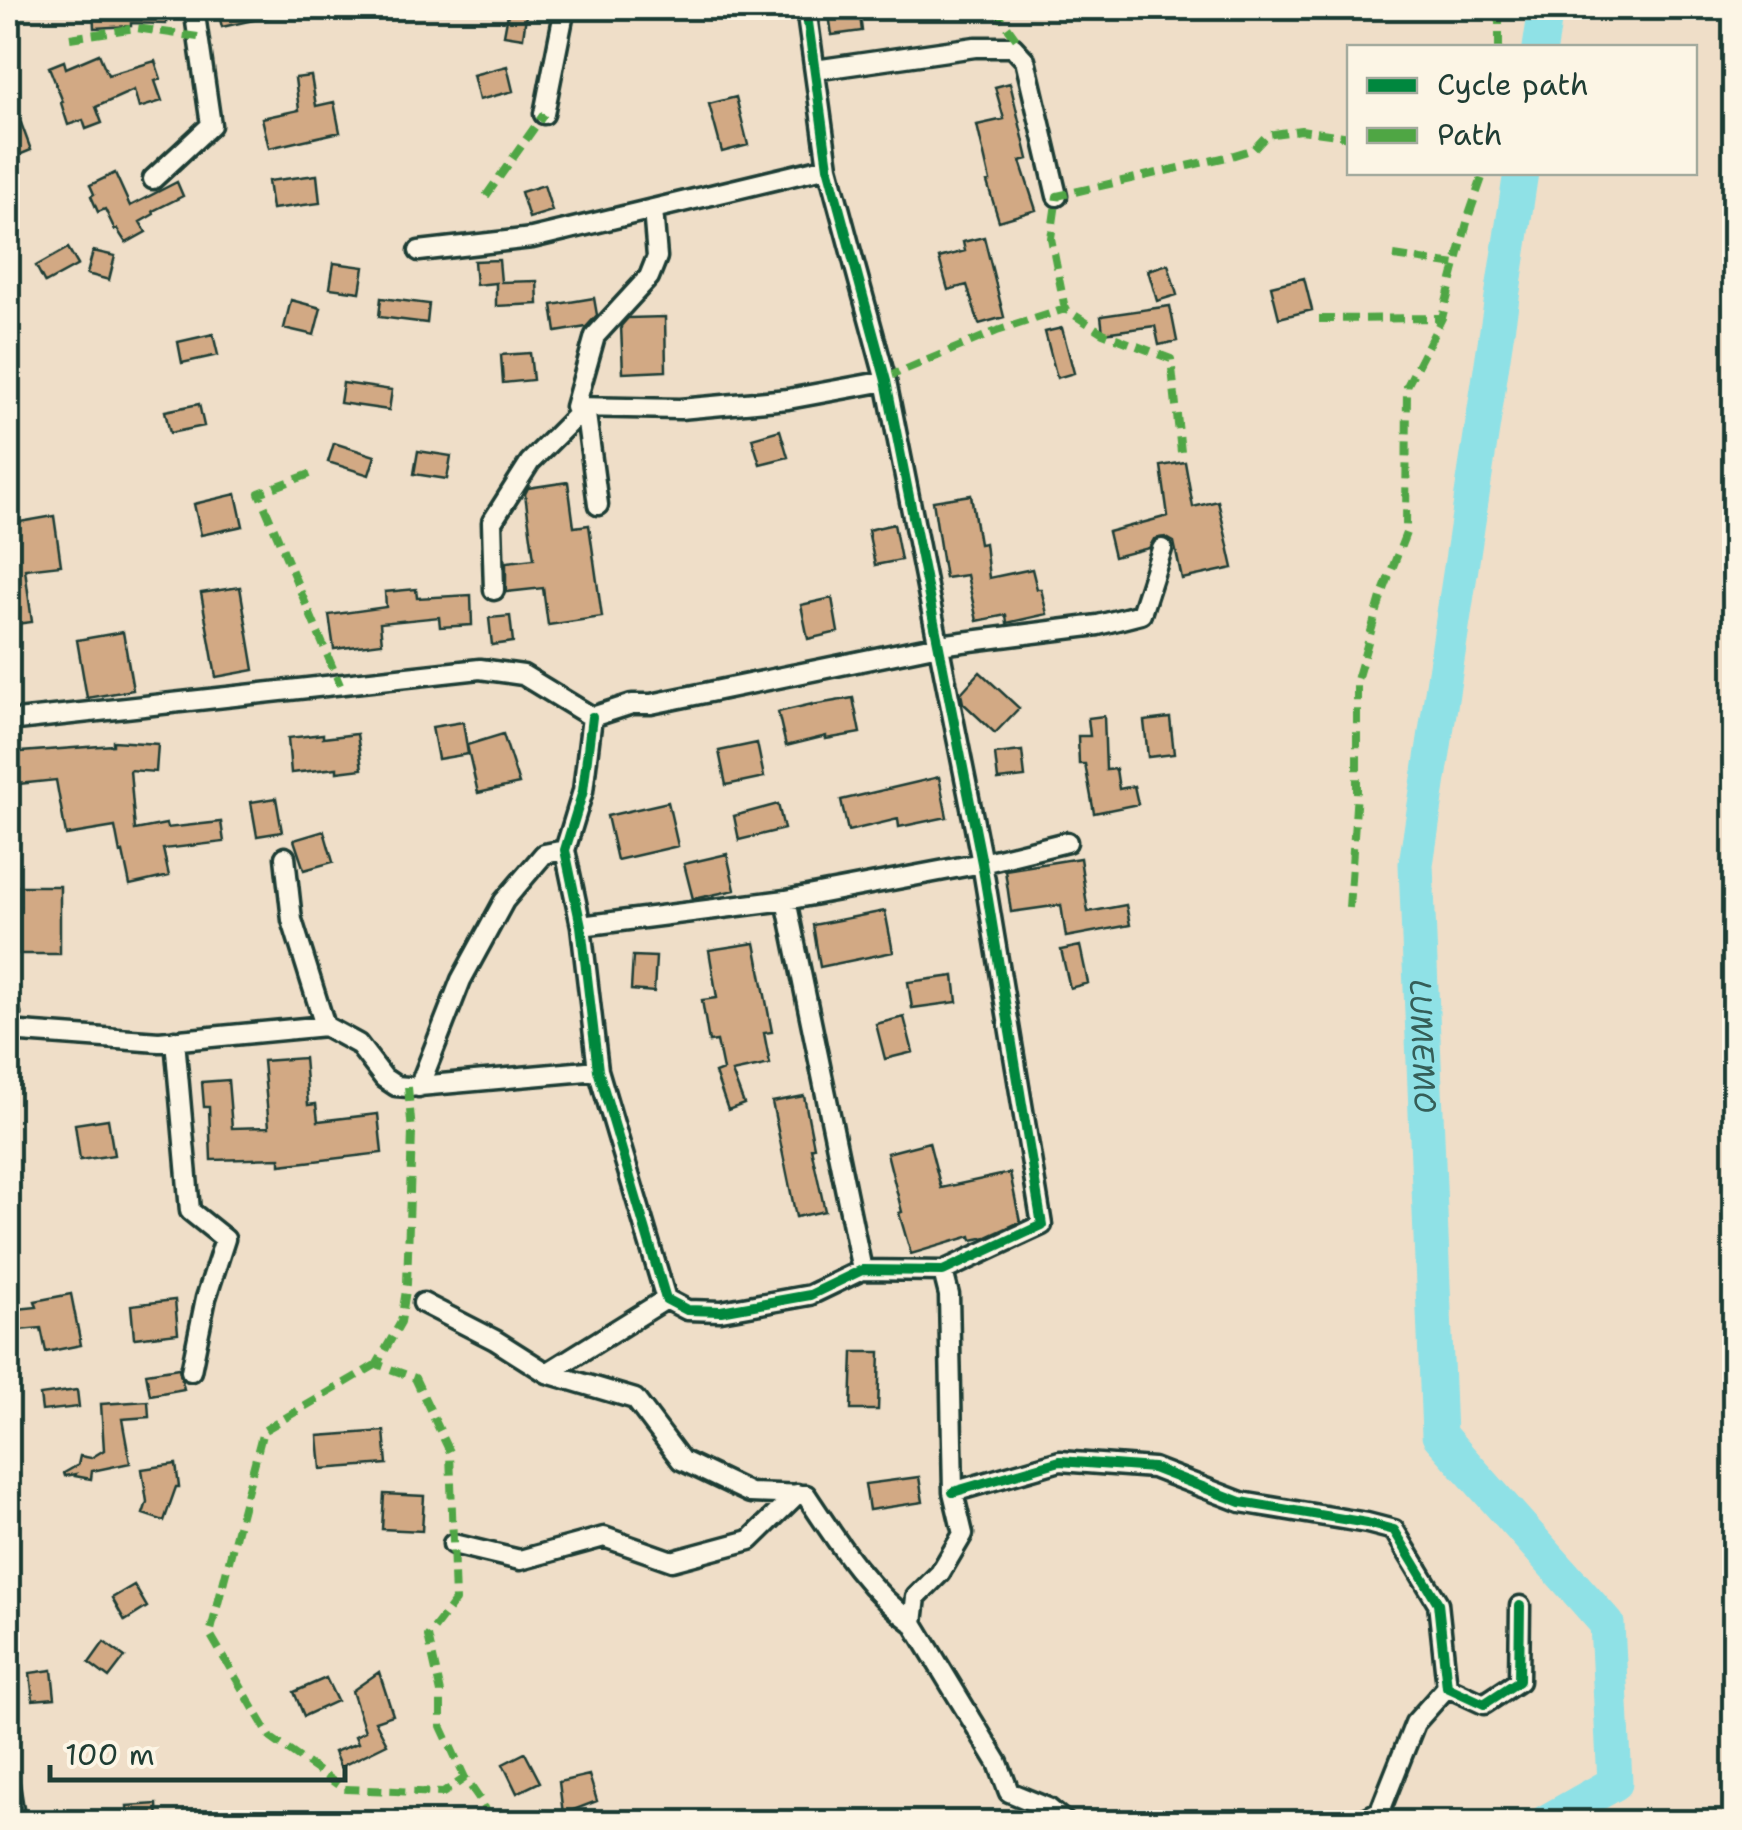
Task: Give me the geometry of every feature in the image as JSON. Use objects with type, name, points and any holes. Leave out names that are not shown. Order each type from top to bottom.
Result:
[{"type":"street","points":[[152,179],[212,124],[194,8]]},
{"type":"street","points":[[544,114],[565,8]]},
{"type":"street","points":[[592,717],[583,791],[565,850],[580,926],[598,1070],[666,1299],[686,1310],[721,1311],[810,1296],[862,1270],[943,1271],[1042,1225],[982,863],[886,381],[828,167],[806,8]]},
{"type":"street","points":[[816,70],[976,47],[1013,47],[1025,60],[1057,196]]},
{"type":"street","points":[[419,251],[532,238],[828,167]]},
{"type":"street","points":[[653,209],[657,257],[649,277],[595,336],[575,407],[680,409],[788,399],[886,381]]},
{"type":"street","points":[[586,407],[598,505]]},
{"type":"street","points":[[494,590],[492,522],[530,462],[586,407]]},
{"type":"street","points":[[592,717],[632,704],[651,704],[939,645],[1098,625],[1141,614],[1162,549]]},
{"type":"street","points":[[8,722],[480,669],[524,674],[592,717]]},
{"type":"street","points":[[580,926],[786,900],[982,863],[1067,842]]},
{"type":"street","points":[[419,1087],[461,980],[504,902],[544,854],[565,850]]},
{"type":"street","points":[[285,857],[292,920],[325,1026]]},
{"type":"street","points":[[786,900],[862,1270]]},
{"type":"street","points":[[8,1008],[8,1016]]},
{"type":"street","points":[[8,1031],[158,1042],[325,1026],[358,1044],[384,1078],[396,1086],[598,1070]]},
{"type":"street","points":[[175,1040],[190,1211],[225,1239],[206,1298],[191,1371]]},
{"type":"street","points":[[913,1623],[916,1597],[940,1574],[962,1534],[953,1492],[948,1295],[943,1271]]},
{"type":"street","points":[[547,1373],[666,1299]]},
{"type":"street","points":[[423,1303],[495,1340],[547,1373],[634,1399],[681,1460],[750,1493],[806,1495],[890,1607],[913,1623],[998,1763],[1009,1792],[1048,1808],[1065,1822]]},
{"type":"street","points":[[953,1492],[1060,1461],[1152,1468],[1242,1502],[1394,1530],[1438,1602],[1447,1687],[1415,1724],[1380,1811],[1358,1822]]},
{"type":"street","points":[[453,1544],[520,1560],[604,1537],[672,1561],[750,1540],[796,1494]]},
{"type":"street","points":[[1447,1687],[1484,1704],[1519,1680],[1520,1606]]},
{"type":"street","points":[[8,1780],[15,1822]]},
{"type":"building","points":[[93,8],[167,8],[166,24],[94,28]]},
{"type":"building","points":[[217,8],[280,8],[280,14],[222,27]]},
{"type":"building","points":[[509,8],[527,8],[523,38],[504,35]]},
{"type":"building","points":[[828,8],[859,8],[862,31],[832,35]]},
{"type":"building","points":[[99,54],[108,75],[155,61],[161,79],[155,81],[162,101],[139,108],[134,90],[96,107],[102,123],[86,129],[83,120],[68,125],[49,67],[64,61],[66,68]]},
{"type":"building","points":[[507,66],[513,91],[479,100],[473,75]]},
{"type":"building","points":[[311,76],[316,106],[334,102],[340,132],[269,148],[262,118],[299,110],[295,78]]},
{"type":"building","points":[[1010,83],[1028,159],[1020,161],[1036,210],[999,221],[977,125],[1004,119],[995,87]]},
{"type":"building","points":[[736,97],[748,145],[722,152],[709,104]]},
{"type":"building","points":[[21,123],[31,150],[14,157],[8,128]]},
{"type":"building","points":[[115,173],[130,206],[177,182],[183,196],[153,211],[140,222],[146,232],[126,243],[105,209],[98,212],[91,196],[94,194],[90,185]]},
{"type":"building","points":[[317,175],[320,203],[272,209],[268,181]]},
{"type":"building","points":[[544,185],[552,211],[529,218],[521,192]]},
{"type":"building","points":[[984,237],[1004,317],[979,324],[967,285],[948,290],[939,258],[965,251],[963,242]]},
{"type":"building","points":[[68,248],[78,265],[45,283],[36,266]]},
{"type":"building","points":[[93,251],[115,256],[109,280],[87,274]]},
{"type":"building","points":[[499,260],[501,282],[537,281],[538,304],[496,306],[496,283],[476,285],[474,261]]},
{"type":"building","points":[[334,263],[364,267],[360,292],[330,288]]},
{"type":"building","points":[[1168,264],[1177,295],[1157,301],[1148,270]]},
{"type":"building","points":[[1304,278],[1312,310],[1279,318],[1271,286]]},
{"type":"building","points":[[381,298],[429,304],[427,323],[379,317]]},
{"type":"building","points":[[594,298],[597,315],[586,327],[556,332],[552,305]]},
{"type":"building","points":[[291,300],[321,308],[314,335],[284,328]]},
{"type":"building","points":[[1170,306],[1177,341],[1159,345],[1155,326],[1103,333],[1101,316]]},
{"type":"building","points":[[665,317],[666,371],[623,373],[621,326],[628,318]]},
{"type":"building","points":[[1062,328],[1074,373],[1057,378],[1045,332]]},
{"type":"building","points":[[213,334],[218,355],[182,363],[178,342]]},
{"type":"building","points":[[530,353],[533,380],[503,383],[501,355]]},
{"type":"building","points":[[343,383],[392,390],[389,410],[340,403]]},
{"type":"building","points":[[199,404],[204,426],[170,433],[165,411]]},
{"type":"building","points":[[780,430],[788,457],[760,464],[752,438]]},
{"type":"building","points":[[334,443],[375,456],[369,475],[328,462]]},
{"type":"building","points":[[418,451],[451,456],[447,479],[414,474]]},
{"type":"building","points":[[1185,462],[1193,507],[1218,501],[1233,568],[1182,579],[1174,542],[1165,537],[1154,539],[1149,548],[1114,557],[1108,532],[1168,516],[1161,466]]},
{"type":"building","points":[[568,482],[574,527],[589,525],[602,617],[548,625],[543,588],[506,592],[506,562],[534,559],[525,494],[528,488]]},
{"type":"building","points":[[236,494],[243,526],[201,535],[194,504]]},
{"type":"building","points":[[971,495],[979,544],[985,543],[989,578],[1032,569],[1047,614],[1007,623],[1006,615],[977,621],[967,575],[945,578],[933,501]]},
{"type":"building","points":[[54,516],[61,565],[25,569],[32,622],[8,625],[8,524]]},
{"type":"building","points":[[894,524],[901,560],[875,565],[868,530]]},
{"type":"building","points":[[240,587],[254,670],[216,677],[201,593]]},
{"type":"building","points":[[416,589],[417,598],[471,595],[472,625],[440,627],[439,617],[380,623],[382,643],[334,649],[329,615],[386,607],[385,592]]},
{"type":"building","points":[[832,598],[838,632],[808,639],[801,605]]},
{"type":"building","points":[[510,616],[513,642],[492,645],[489,618]]},
{"type":"building","points":[[123,632],[133,690],[87,698],[77,640]]},
{"type":"building","points":[[980,672],[1019,708],[995,733],[963,703],[961,693]]},
{"type":"building","points":[[853,698],[860,733],[786,746],[778,712]]},
{"type":"building","points":[[1104,716],[1106,770],[1116,769],[1119,789],[1134,786],[1138,804],[1094,813],[1085,764],[1079,764],[1078,736],[1090,736],[1088,718]]},
{"type":"building","points":[[1170,718],[1174,754],[1148,757],[1144,721]]},
{"type":"building","points":[[463,722],[468,754],[438,759],[432,727]]},
{"type":"building","points":[[323,734],[323,738],[357,734],[362,769],[291,773],[288,738]]},
{"type":"building","points":[[503,734],[519,784],[478,793],[467,745]]},
{"type":"building","points":[[113,741],[158,744],[156,772],[130,770],[135,830],[166,824],[167,828],[221,822],[224,842],[163,849],[169,876],[130,885],[115,827],[66,835],[56,780],[8,785],[8,753],[113,745]]},
{"type":"building","points":[[757,743],[764,777],[726,785],[719,751]]},
{"type":"building","points":[[1022,751],[1025,777],[998,780],[995,754]]},
{"type":"building","points":[[939,777],[947,817],[899,827],[898,819],[848,831],[841,800]]},
{"type":"building","points":[[276,798],[282,832],[257,836],[251,802]]},
{"type":"building","points":[[668,802],[678,846],[617,860],[607,816]]},
{"type":"building","points":[[778,804],[784,829],[739,840],[734,816]]},
{"type":"building","points":[[324,831],[333,862],[304,870],[294,840]]},
{"type":"building","points":[[727,854],[735,890],[693,899],[684,864]]},
{"type":"building","points":[[1080,858],[1088,912],[1126,905],[1130,925],[1066,937],[1061,905],[1011,912],[1005,870]]},
{"type":"building","points":[[20,886],[60,886],[60,954],[20,954]]},
{"type":"building","points":[[885,911],[893,952],[820,967],[813,925]]},
{"type":"building","points":[[755,943],[772,1032],[764,1033],[770,1064],[732,1072],[744,1104],[728,1110],[715,1073],[723,1070],[717,1041],[709,1042],[702,1000],[717,998],[709,950]]},
{"type":"building","points":[[1080,946],[1088,983],[1070,988],[1061,950]]},
{"type":"building","points":[[633,956],[656,957],[654,992],[631,990]]},
{"type":"building","points":[[954,976],[957,1002],[912,1008],[908,982]]},
{"type":"building","points":[[904,1017],[913,1052],[885,1059],[876,1024]]},
{"type":"building","points":[[304,1058],[308,1105],[316,1104],[318,1121],[378,1114],[382,1153],[280,1165],[280,1158],[211,1160],[209,1107],[204,1107],[202,1082],[228,1080],[232,1128],[269,1127],[263,1061]]},
{"type":"building","points":[[804,1096],[825,1211],[796,1217],[772,1102]]},
{"type":"building","points":[[108,1119],[114,1155],[80,1160],[75,1124]]},
{"type":"building","points":[[929,1142],[941,1188],[1010,1173],[1020,1222],[987,1237],[972,1240],[971,1236],[911,1254],[887,1153]]},
{"type":"building","points":[[71,1294],[81,1345],[46,1352],[41,1328],[8,1331],[8,1310],[37,1307],[35,1301]]},
{"type":"building","points":[[175,1300],[178,1333],[134,1338],[131,1305]]},
{"type":"building","points":[[853,1352],[880,1352],[878,1410],[851,1410]]},
{"type":"building","points":[[179,1368],[184,1389],[150,1395],[146,1373]]},
{"type":"building","points":[[77,1390],[79,1407],[42,1411],[40,1395]]},
{"type":"building","points":[[148,1401],[149,1417],[122,1419],[130,1463],[92,1471],[91,1479],[76,1474],[65,1476],[78,1465],[80,1456],[91,1458],[104,1450],[101,1404]]},
{"type":"building","points":[[384,1431],[387,1464],[321,1469],[318,1436]]},
{"type":"building","points":[[176,1464],[179,1487],[164,1521],[143,1514],[147,1502],[142,1469]]},
{"type":"building","points":[[919,1477],[923,1502],[869,1510],[865,1484]]},
{"type":"building","points":[[384,1494],[424,1496],[422,1531],[382,1529]]},
{"type":"building","points":[[134,1585],[147,1607],[125,1621],[112,1598]]},
{"type":"building","points":[[104,1642],[125,1657],[109,1678],[89,1663]]},
{"type":"building","points":[[52,1670],[55,1698],[33,1700],[30,1673]]},
{"type":"building","points":[[379,1672],[393,1715],[375,1721],[387,1744],[340,1767],[334,1752],[358,1743],[355,1736],[365,1731],[352,1691]]},
{"type":"building","points":[[326,1678],[337,1701],[304,1716],[294,1692]]},
{"type":"building","points":[[525,1753],[540,1782],[517,1793],[503,1764]]},
{"type":"building","points":[[589,1775],[597,1801],[563,1814],[559,1782]]},
{"type":"building","points":[[157,1804],[158,1822],[128,1822],[127,1806]]},
{"type":"waterway","name":"LUMEMO","points":[[1540,45],[1546,8]]},
{"type":"waterway","name":"LUMEMO","points":[[1521,175],[1416,864],[1439,1435],[1607,1624],[1615,1783],[1546,1822]]},
{"type":"marked path","points":[[994,8],[1020,44]]},
{"type":"marked path","points":[[1499,8],[1499,45]]},
{"type":"marked path","points":[[70,38],[136,28],[198,37]]},
{"type":"marked path","points":[[486,196],[544,114]]},
{"type":"marked path","points":[[1181,452],[1171,359],[1103,333],[1065,309],[1051,238],[1057,196],[1231,156],[1254,149],[1267,135],[1301,130],[1347,137]]},
{"type":"marked path","points":[[1319,319],[1442,318],[1483,175]]},
{"type":"marked path","points":[[1394,256],[1456,265]]},
{"type":"marked path","points":[[885,378],[997,331],[1065,309]]},
{"type":"marked path","points":[[1349,908],[1357,792],[1357,680],[1381,597],[1406,533],[1407,386],[1442,318]]},
{"type":"marked path","points":[[310,474],[259,493],[340,685]]},
{"type":"marked path","points":[[408,1087],[412,1132],[407,1284],[401,1322],[377,1364],[415,1378],[450,1452],[455,1601],[428,1636],[441,1693],[441,1726],[490,1822]]},
{"type":"marked path","points":[[377,1364],[263,1431],[210,1634],[271,1738],[344,1789],[443,1793],[465,1778]]},
{"type":"cycle path","points":[[592,717],[583,791],[565,850],[581,926],[598,1070],[666,1299],[687,1310],[721,1311],[810,1295],[862,1270],[943,1271],[1042,1225],[982,863],[886,381],[828,167],[806,8]]},
{"type":"cycle path","points":[[953,1492],[1060,1461],[1153,1468],[1241,1502],[1394,1530],[1438,1603],[1447,1687],[1484,1704],[1519,1681],[1520,1606]]}]
